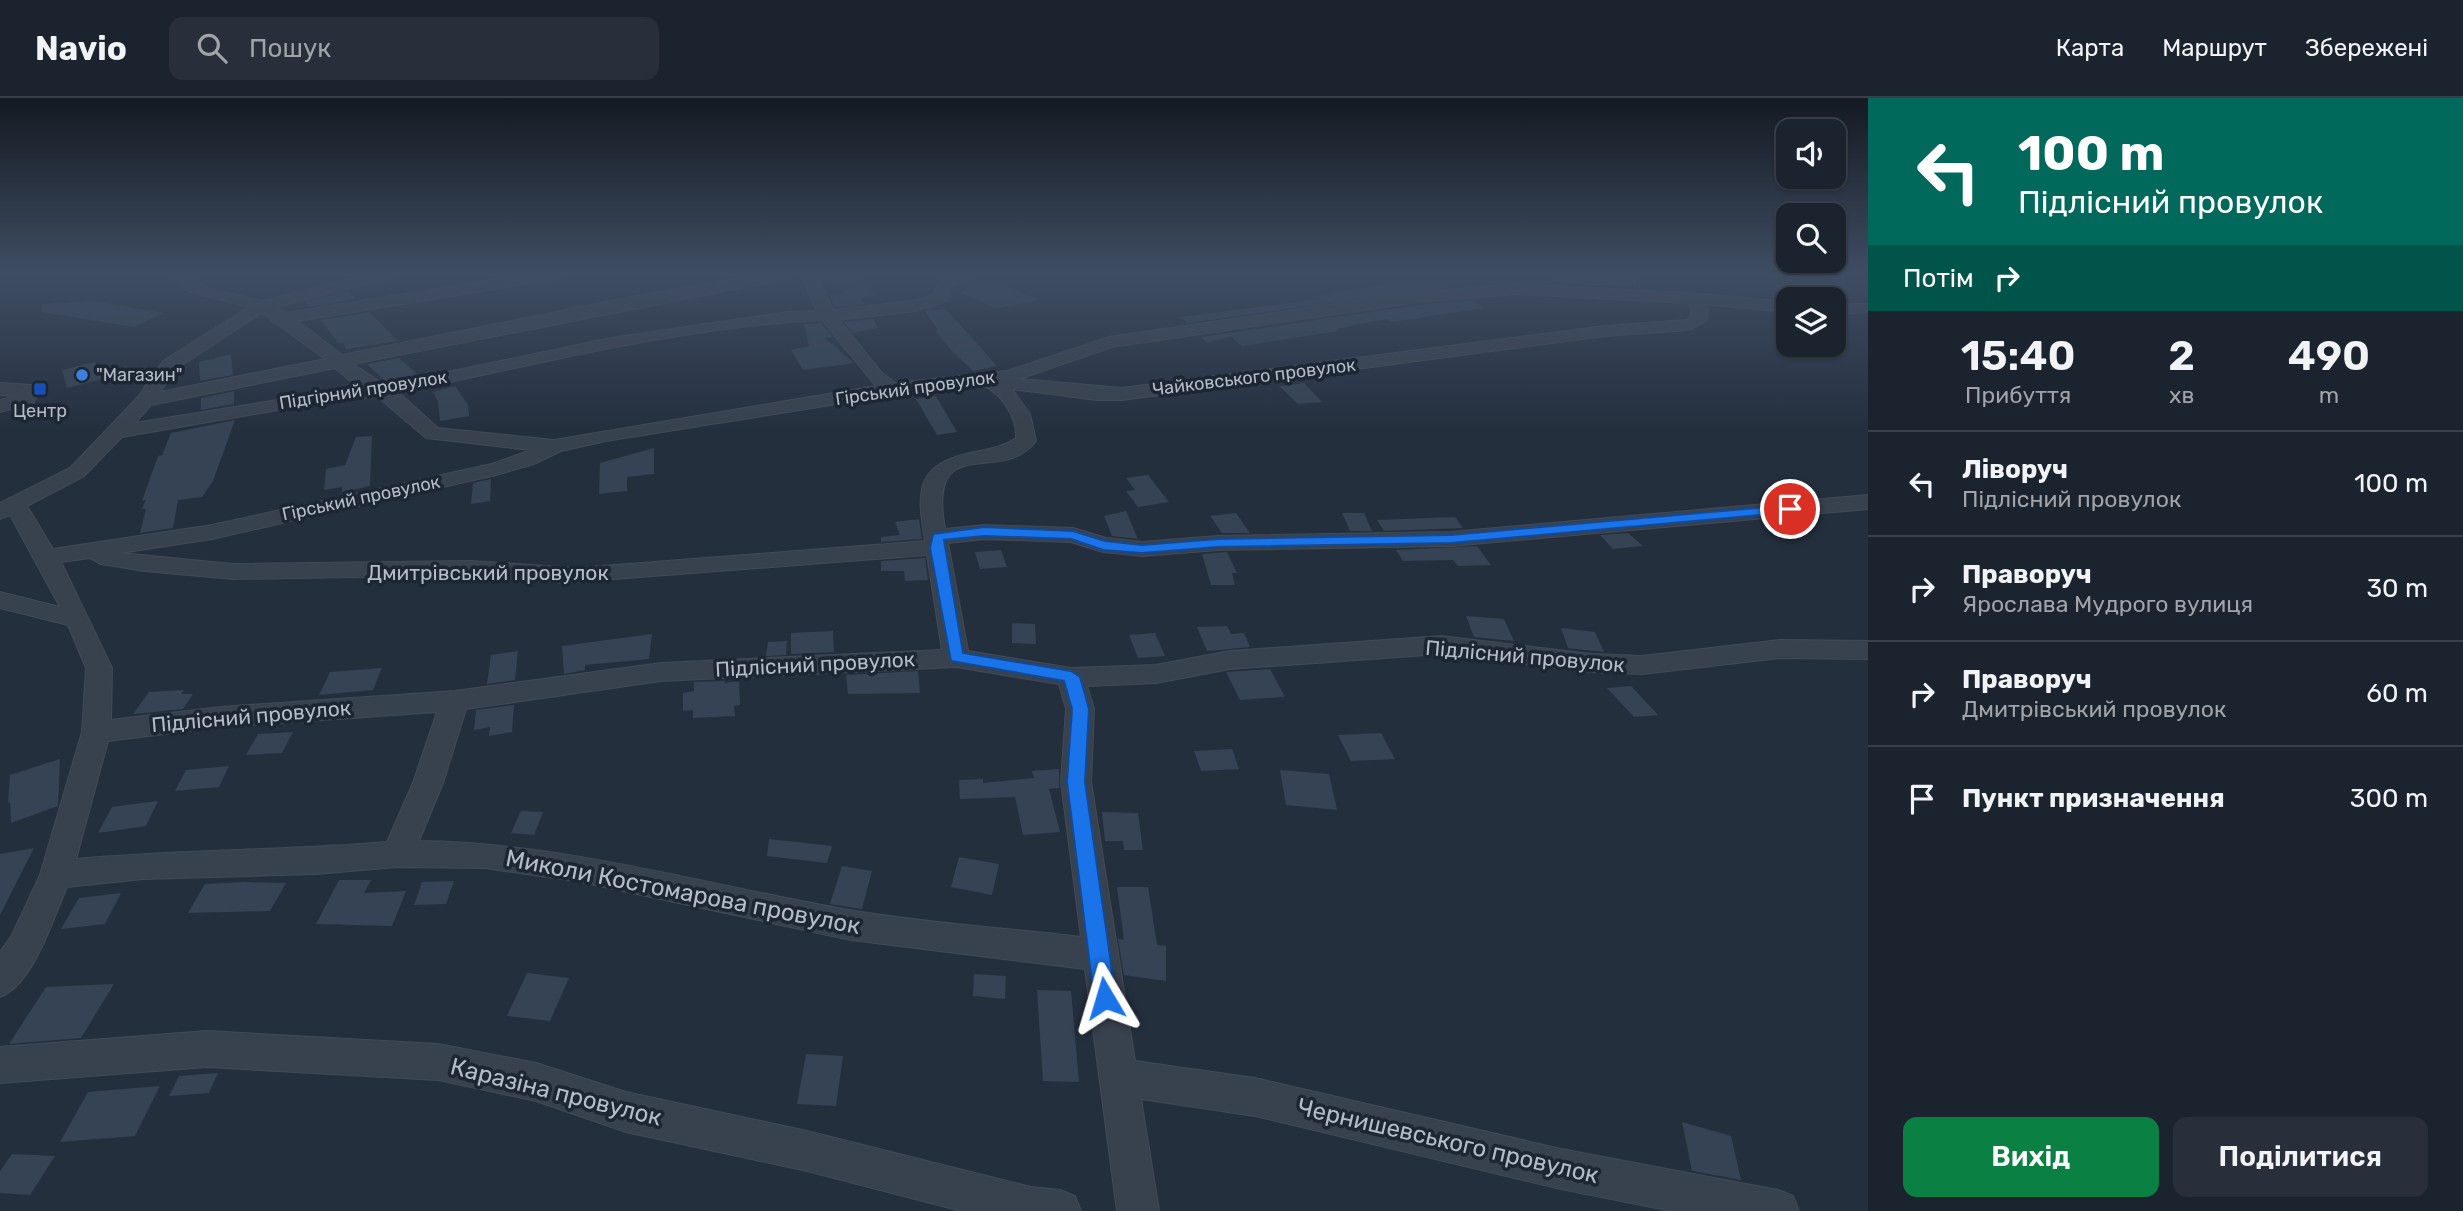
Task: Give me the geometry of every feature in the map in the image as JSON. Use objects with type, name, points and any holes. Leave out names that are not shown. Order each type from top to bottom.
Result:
[{"type":"street","points":[[0,981],[25,945],[56,875],[96,732],[99,668],[49,557],[8,509],[77,472],[145,401],[169,365],[189,349],[228,326]]},
{"type":"street","points":[[289,326],[366,384],[384,391],[412,412],[423,429],[433,434],[555,446]]},
{"type":"street","points":[[145,401],[517,326]]},
{"type":"street","name":"Підгірний провулок","points":[[116,432],[353,392],[384,391],[611,343],[735,326]]},
{"type":"street","points":[[835,326],[891,390]]},
{"type":"street","name":"Гірський провулок","points":[[49,557],[212,532],[496,469],[527,460],[555,446],[606,435],[891,390],[1009,376],[1109,342],[1220,326]]},
{"type":"street","name":"Чайковського провулок","points":[[988,379],[1097,394],[1187,387],[1605,331],[1676,326]]},
{"type":"street","points":[[956,658],[932,511],[932,487],[938,473],[953,465],[1003,454],[1026,441],[1028,433],[1017,409],[988,379]]},
{"type":"street","points":[[0,389],[27,389],[31,395],[0,406]]},
{"type":"street","name":"Дмитрівський провулок","points":[[81,553],[160,567],[211,571],[377,572],[458,567],[575,575],[937,542],[984,531],[1073,535],[1103,545],[1142,549],[1218,543],[1451,539],[1868,502]]},
{"type":"street","points":[[0,600],[78,620]]},
{"type":"street","name":"Підлісний провулок","points":[[96,732],[221,717],[456,701],[661,672],[956,658],[1071,677],[1156,674],[1230,660],[1441,645],[1591,663],[1642,665],[1781,649],[1868,650]]},
{"type":"street","points":[[1071,677],[1080,709],[1076,782],[1117,1077],[1139,1211]]},
{"type":"street","points":[[398,854],[428,783],[456,701]]},
{"type":"street","name":"Миколи Костомарова провулок","points":[[56,875],[143,866],[316,861],[398,854],[485,855],[581,869],[722,901],[851,925],[1100,955]]},
{"type":"street","name":"Каразіна провулок","points":[[0,1065],[206,1049],[438,1062],[536,1082],[626,1112],[807,1151],[1031,1208],[1060,1211]]},
{"type":"street","name":"Чернишевського провулок","points":[[1117,1077],[1255,1097],[1561,1169],[1778,1211]]},
{"type":"building","points":[[325,326],[383,326],[398,341],[346,349],[343,342],[338,343]]},
{"type":"building","points":[[804,326],[824,326],[833,337],[825,338],[854,363],[803,370],[791,350],[809,346]]},
{"type":"building","points":[[847,326],[878,328],[853,333]]},
{"type":"building","points":[[935,326],[961,326],[997,366],[973,371],[935,331],[938,330]]},
{"type":"building","points":[[1276,326],[1351,326],[1336,329],[1339,331],[1242,346],[1231,337],[1207,343],[1201,337]]},
{"type":"building","points":[[231,354],[233,375],[200,381],[199,362]]},
{"type":"building","points":[[399,358],[418,375],[386,382],[367,364]]},
{"type":"building","name":"\"Магазин\"","points":[[95,362],[102,379],[67,388],[62,370]]},
{"type":"building","points":[[1304,383],[1322,402],[1298,404],[1279,386]]},
{"type":"building","points":[[455,386],[468,405],[469,416],[440,421],[438,401],[433,392]]},
{"type":"building","points":[[234,391],[234,404],[201,410],[201,398]]},
{"type":"building","points":[[936,396],[957,432],[937,435],[916,399]]},
{"type":"building","points":[[235,420],[213,481],[202,497],[178,500],[173,528],[140,533],[146,509],[142,509],[146,500],[142,501],[158,456],[162,455],[171,433]]},
{"type":"building","points":[[372,436],[370,486],[342,492],[342,487],[324,490],[326,469],[345,465],[356,437]]},
{"type":"building","points":[[654,448],[654,474],[627,477],[627,491],[599,494],[600,463]]},
{"type":"building","points":[[1148,475],[1169,502],[1138,507],[1126,491],[1135,490],[1126,478]]},
{"type":"building","points":[[491,479],[490,501],[471,504],[473,483]]},
{"type":"building","points":[[1126,511],[1138,539],[1112,536],[1104,516]]},
{"type":"building","points":[[1236,513],[1250,533],[1222,533],[1210,516]]},
{"type":"building","points":[[1342,513],[1364,513],[1372,531],[1350,531]]},
{"type":"building","points":[[1455,517],[1463,528],[1384,531],[1377,520]]},
{"type":"building","points":[[919,519],[922,539],[881,542],[881,537],[900,535],[895,522]]},
{"type":"building","points":[[1628,533],[1643,546],[1613,549],[1600,535]]},
{"type":"building","points":[[1477,546],[1491,565],[1458,566],[1453,560],[1403,561],[1396,550]]},
{"type":"building","points":[[1001,550],[1007,567],[980,569],[975,552]]},
{"type":"building","points":[[1227,552],[1237,573],[1232,573],[1235,585],[1211,585],[1202,554]]},
{"type":"building","points":[[925,558],[928,580],[905,581],[904,571],[881,571],[881,561]]},
{"type":"building","points":[[1466,616],[1504,619],[1514,641],[1474,637]]},
{"type":"building","points":[[1012,623],[1035,624],[1036,644],[1012,643]]},
{"type":"building","points":[[1227,626],[1231,634],[1244,633],[1250,647],[1207,651],[1197,627]]},
{"type":"building","points":[[1561,628],[1595,632],[1604,652],[1568,648]]},
{"type":"building","points":[[833,631],[834,652],[791,654],[791,633]]},
{"type":"building","points":[[1155,633],[1165,656],[1138,658],[1129,635]]},
{"type":"building","points":[[652,634],[649,659],[585,665],[585,670],[564,674],[562,646]]},
{"type":"building","points":[[787,641],[786,655],[766,656],[768,642]]},
{"type":"building","points":[[518,651],[515,680],[487,684],[491,655]]},
{"type":"building","points":[[382,668],[373,690],[319,695],[330,672]]},
{"type":"building","points":[[1270,669],[1285,697],[1240,700],[1226,672]]},
{"type":"building","points":[[918,671],[920,693],[848,694],[846,675]]},
{"type":"building","points":[[739,681],[740,705],[734,706],[735,716],[693,718],[693,710],[683,711],[683,693],[694,691],[694,682]]},
{"type":"building","points":[[1631,686],[1658,715],[1634,717],[1607,688]]},
{"type":"building","points":[[184,690],[181,694],[193,694],[183,709],[133,714],[149,692]]},
{"type":"building","points":[[514,705],[512,732],[489,736],[490,727],[474,730],[476,710]]},
{"type":"building","points":[[293,732],[282,753],[246,755],[258,734]]},
{"type":"building","points":[[1381,733],[1395,759],[1351,761],[1338,735]]},
{"type":"building","points":[[1232,749],[1239,769],[1201,771],[1194,751]]},
{"type":"building","points":[[60,759],[58,806],[11,823],[10,802],[8,803],[10,775]]},
{"type":"building","points":[[229,766],[219,787],[175,791],[186,770]]},
{"type":"building","points":[[1059,769],[1059,788],[1049,789],[1060,832],[1023,835],[1015,797],[960,799],[959,780],[983,779],[983,783],[1034,778],[1032,771]]},
{"type":"building","points":[[1280,770],[1329,774],[1337,810],[1286,805]]},
{"type":"building","points":[[158,801],[146,826],[98,833],[112,807]]},
{"type":"building","points":[[521,811],[543,812],[534,835],[511,833]]},
{"type":"building","points":[[1102,812],[1138,813],[1143,850],[1124,850],[1123,841],[1105,841]]},
{"type":"building","points":[[769,839],[832,846],[827,863],[767,856]]},
{"type":"building","points":[[34,848],[0,915],[0,854]]},
{"type":"building","points":[[959,857],[999,864],[992,895],[951,887]]},
{"type":"building","points":[[842,866],[872,871],[862,909],[830,904]]},
{"type":"building","points":[[339,880],[371,880],[364,893],[406,891],[392,926],[316,924]]},
{"type":"building","points":[[454,881],[446,904],[414,905],[422,882]]},
{"type":"building","points":[[286,883],[270,911],[188,913],[205,884]]},
{"type":"building","points":[[1117,887],[1148,887],[1157,945],[1166,946],[1166,981],[1124,975],[1118,939],[1124,940]]},
{"type":"building","points":[[121,893],[105,924],[61,929],[79,898]]},
{"type":"building","points":[[527,973],[569,978],[550,1021],[507,1016]]},
{"type":"building","points":[[974,974],[1006,976],[1005,999],[973,996]]},
{"type":"building","points":[[114,984],[81,1038],[9,1044],[46,987]]},
{"type":"building","points":[[1037,990],[1071,991],[1079,1082],[1043,1081]]},
{"type":"building","points":[[806,1054],[843,1056],[836,1106],[797,1104]]},
{"type":"building","points":[[218,1073],[209,1093],[169,1096],[179,1076]]},
{"type":"building","points":[[160,1086],[135,1136],[60,1142],[88,1092]]},
{"type":"building","points":[[1682,1122],[1731,1136],[1741,1180],[1692,1171]]},
{"type":"building","points":[[12,1154],[55,1156],[30,1195],[0,1193],[0,1171]]},
{"type":"place","name":"\"Магазин\"","points":[[82,375]]},
{"type":"place","name":"Центр","points":[[40,389]]},
{"type":"route","points":[[1105,998],[1076,782],[1080,709],[1071,677],[956,658],[937,548],[938,537],[984,531],[1073,535],[1103,545],[1142,549],[1218,543],[1451,539],[1790,509]]}]
